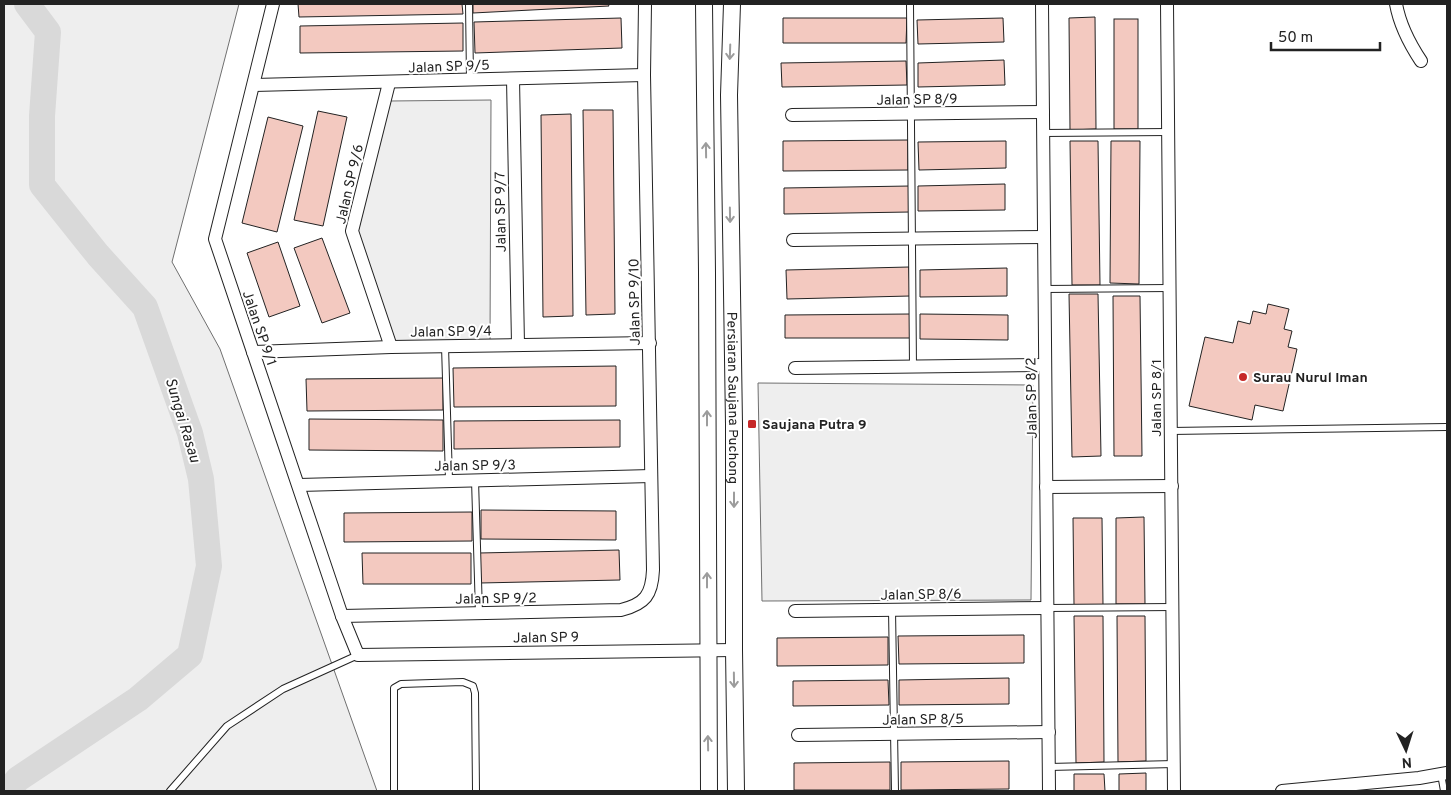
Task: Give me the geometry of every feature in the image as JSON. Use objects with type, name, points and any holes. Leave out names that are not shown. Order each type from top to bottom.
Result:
[{"type":"street","name":"Jalan SP 9/1","points":[[273,4],[215,236],[342,616],[358,655]]},
{"type":"street","name":"Jalan SP 9/10","points":[[645,4],[644,75],[653,570],[653,585],[646,598]]},
{"type":"street","name":"Persiaran Saujana Puchong","points":[[704,4],[709,791]]},
{"type":"street","name":"Persiaran Saujana Puchong","points":[[732,4],[729,95],[734,424],[736,791]]},
{"type":"street","name":"Jalan SP 8/2","points":[[1042,4],[1049,791]]},
{"type":"street","name":"Jalan SP 8/1","points":[[1167,4],[1174,791]]},
{"type":"street","points":[[1396,4],[1398,17],[1406,36],[1421,61]]},
{"type":"street","name":"Jalan SP 9/5","points":[[254,85],[644,75]]},
{"type":"street","name":"Jalan SP 9/7","points":[[512,79],[518,344]]},
{"type":"street","name":"Jalan SP 9/6","points":[[389,83],[352,231],[391,347]]},
{"type":"street","name":"Jalan SP 8/9","points":[[792,115],[1043,112]]},
{"type":"street","points":[[793,240],[1044,237]]},
{"type":"street","name":"Jalan SP 9/4","points":[[253,352],[518,344],[650,343]]},
{"type":"street","points":[[795,368],[1045,365]]},
{"type":"street","name":"Jalan SP 9/3","points":[[299,485],[651,476]]},
{"type":"street","points":[[1046,488],[1172,486]]},
{"type":"street","name":"Jalan SP 9/2","points":[[342,616],[621,610],[636,606],[646,598]]},
{"type":"street","name":"Jalan SP 8/6","points":[[795,611],[1047,608]]},
{"type":"street","name":"Jalan SP 9","points":[[358,655],[734,650]]},
{"type":"street","name":"Jalan SP 8/5","points":[[798,735],[1049,732]]},
{"type":"street","points":[[1282,791],[1334,788],[1419,778],[1444,773]]},
{"type":"lane","points":[[469,4],[470,79]]},
{"type":"lane","points":[[910,4],[913,367]]},
{"type":"lane","points":[[1043,133],[1168,132]]},
{"type":"lane","points":[[1044,289],[1170,288]]},
{"type":"lane","points":[[445,346],[449,480]]},
{"type":"lane","points":[[1171,431],[1447,427]]},
{"type":"lane","points":[[475,480],[479,613]]},
{"type":"lane","points":[[1047,608],[1173,607]]},
{"type":"lane","points":[[892,610],[895,791]]},
{"type":"lane","points":[[170,791],[227,726],[283,689],[358,655]]},
{"type":"lane","points":[[394,791],[394,688],[401,684],[463,682],[473,686],[475,692],[476,791]]},
{"type":"lane","points":[[1049,767],[1174,764]]},
{"type":"lane","points":[[1444,773],[1444,791]]},
{"type":"shaded area","points":[[4,4],[239,4],[172,262],[220,349],[377,791],[4,791]]},
{"type":"shaded area","points":[[491,100],[490,343],[394,343],[357,236],[389,101]]},
{"type":"shaded area","points":[[758,383],[1033,385],[1031,600],[762,601]]},
{"type":"building","points":[[298,4],[462,4],[463,14],[299,17]]},
{"type":"building","points":[[473,4],[608,4],[609,6],[473,13]]},
{"type":"building","points":[[1095,17],[1096,129],[1070,130],[1069,18]]},
{"type":"building","points":[[621,18],[622,48],[475,53],[474,22]]},
{"type":"building","points":[[783,18],[907,18],[906,43],[783,43]]},
{"type":"building","points":[[1003,18],[1004,42],[918,44],[917,20]]},
{"type":"building","points":[[1114,19],[1138,19],[1138,129],[1114,129]]},
{"type":"building","points":[[463,23],[463,51],[300,53],[300,26]]},
{"type":"building","points":[[1004,60],[1005,85],[918,87],[918,63]]},
{"type":"building","points":[[906,61],[907,85],[782,87],[781,63]]},
{"type":"building","points":[[583,110],[613,110],[615,314],[586,315]]},
{"type":"building","points":[[318,111],[347,117],[323,226],[294,220]]},
{"type":"building","points":[[571,114],[573,316],[543,317],[541,115]]},
{"type":"building","points":[[268,117],[303,126],[277,232],[242,223]]},
{"type":"building","points":[[908,140],[908,170],[783,171],[783,141]]},
{"type":"building","points":[[1006,141],[1006,168],[919,170],[918,142]]},
{"type":"building","points":[[1070,141],[1098,141],[1100,285],[1072,285]]},
{"type":"building","points":[[1111,141],[1140,141],[1139,284],[1110,283]]},
{"type":"building","points":[[1005,184],[1005,210],[918,211],[918,186]]},
{"type":"building","points":[[910,186],[910,212],[784,214],[784,188]]},
{"type":"building","points":[[322,238],[350,313],[322,323],[294,248]]},
{"type":"building","points":[[278,242],[300,306],[269,317],[247,253]]},
{"type":"building","points":[[909,267],[910,296],[787,299],[786,270]]},
{"type":"building","points":[[1007,268],[1007,296],[920,297],[920,270]]},
{"type":"building","points":[[1069,294],[1098,294],[1101,456],[1072,457]]},
{"type":"building","points":[[1113,296],[1140,296],[1142,456],[1114,456]]},
{"type":"building","name":"Surau Nurul Iman","points":[[1268,304],[1289,309],[1284,329],[1292,331],[1288,347],[1297,349],[1283,411],[1255,405],[1252,420],[1189,406],[1205,337],[1233,343],[1238,321],[1250,324],[1253,311],[1266,314]]},
{"type":"building","points":[[910,314],[910,338],[785,338],[785,315]]},
{"type":"building","points":[[920,314],[1008,315],[1008,340],[920,339]]},
{"type":"building","points":[[616,366],[616,406],[454,407],[453,368]]},
{"type":"building","points":[[443,378],[443,410],[307,411],[306,379]]},
{"type":"building","points":[[309,419],[443,420],[443,451],[309,450]]},
{"type":"building","points":[[620,420],[620,447],[454,449],[454,421]]},
{"type":"building","points":[[481,510],[616,511],[616,540],[481,539]]},
{"type":"building","points":[[472,512],[472,541],[344,542],[344,513]]},
{"type":"building","points":[[1144,517],[1145,604],[1116,604],[1116,518]]},
{"type":"building","points":[[1073,518],[1102,518],[1103,605],[1074,605]]},
{"type":"building","points":[[619,550],[620,580],[480,583],[479,553]]},
{"type":"building","points":[[362,553],[471,553],[471,584],[363,584]]},
{"type":"building","points":[[1074,616],[1103,616],[1104,762],[1076,763]]},
{"type":"building","points":[[1117,616],[1145,616],[1146,761],[1118,762]]},
{"type":"building","points":[[1024,635],[1024,663],[899,664],[898,636]]},
{"type":"building","points":[[888,637],[888,665],[777,666],[777,638]]},
{"type":"building","points":[[1009,678],[1009,704],[899,705],[899,680]]},
{"type":"building","points":[[888,680],[889,705],[793,706],[793,681]]},
{"type":"building","points":[[1009,761],[1009,789],[901,790],[901,762]]},
{"type":"building","points":[[890,762],[890,790],[794,790],[794,763]]},
{"type":"building","points":[[1146,773],[1146,791],[1119,791],[1119,774]]},
{"type":"building","points":[[1074,774],[1104,774],[1105,791],[1074,791]]},
{"type":"waterway","name":"Sungai Rasau","points":[[8,791],[18,779],[138,699],[190,655],[209,566],[201,479],[190,433],[145,307],[98,255],[42,185],[42,116],[48,32],[27,4]]},
{"type":"place","name":"Surau Nurul Iman","points":[[1243,377]]},
{"type":"place","name":"Saujana Putra 9","points":[[752,424]]}]
